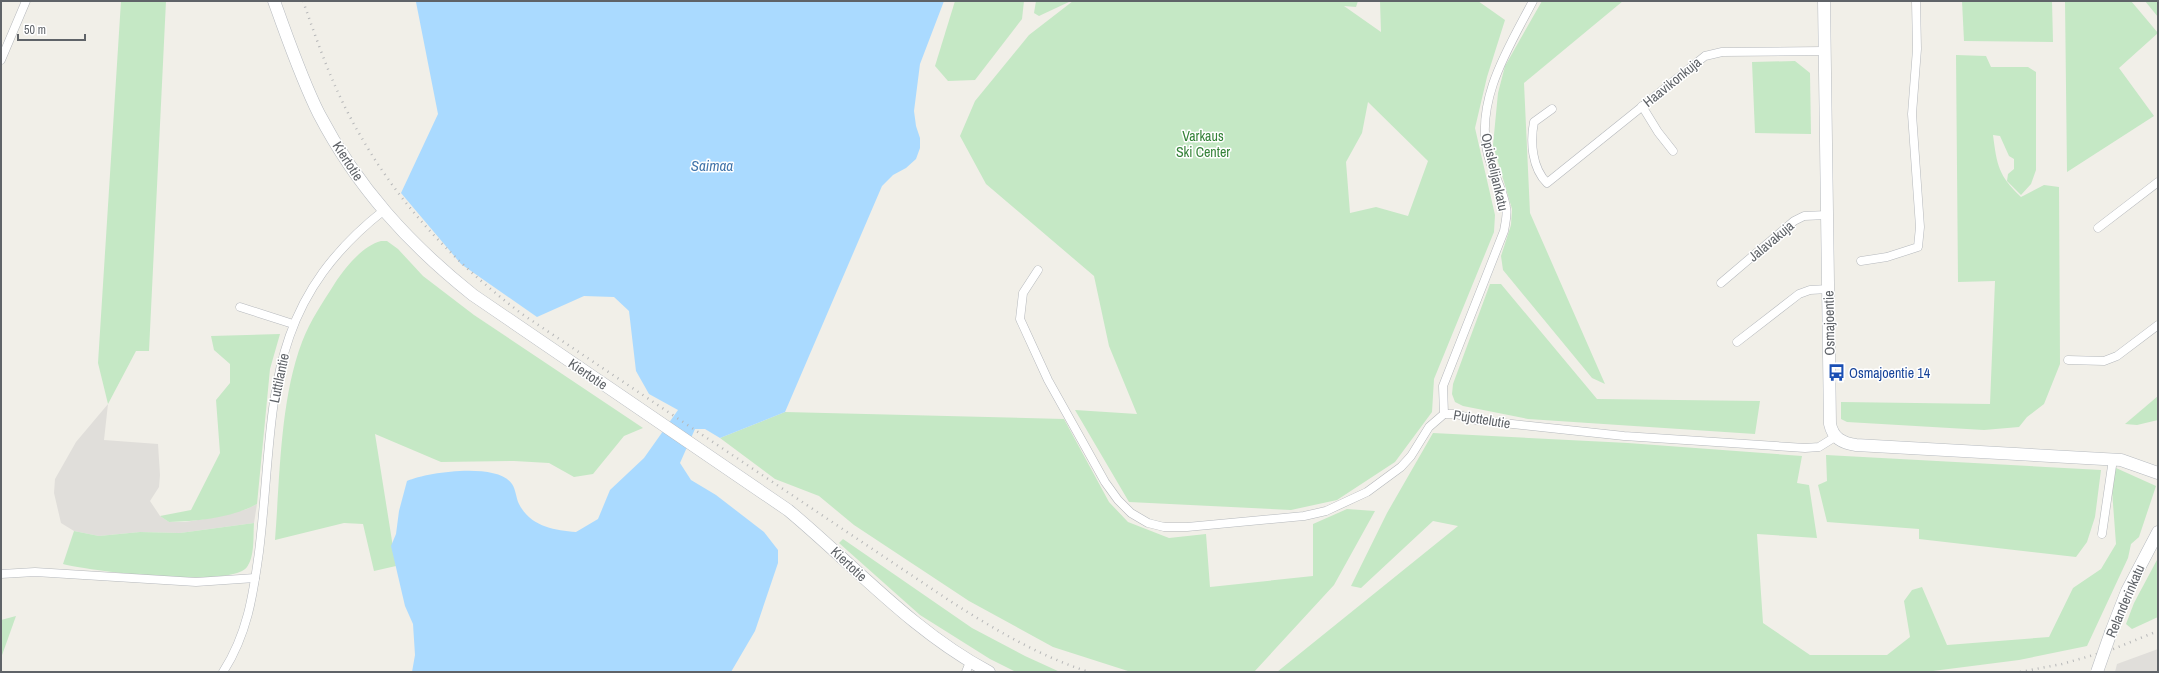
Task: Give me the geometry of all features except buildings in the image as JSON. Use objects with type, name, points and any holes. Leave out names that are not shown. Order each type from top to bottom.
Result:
[{"type":"street","points":[[1,60],[26,1]]},
{"type":"street","name":"Kiertotie","points":[[274,1],[294,55],[319,113],[349,164],[383,211],[424,254],[473,295],[788,510],[823,539],[893,606],[968,667],[989,672]]},
{"type":"street","name":"Opiskelijankatu","points":[[1444,414],[1443,386],[1504,231],[1507,208],[1488,155],[1484,131],[1490,96],[1499,67],[1533,1]]},
{"type":"street","name":"Osmajoentie","points":[[1824,1],[1830,424],[1835,437]]},
{"type":"street","points":[[1861,261],[1887,257],[1918,247],[1920,227],[1912,114],[1916,48],[1916,1]]},
{"type":"street","points":[[1916,48],[1922,57]]},
{"type":"street","name":"Haavikonkuja","points":[[1552,110],[1534,122],[1532,130],[1535,167],[1539,176],[1546,183],[1705,56],[1713,53],[1824,51]]},
{"type":"street","points":[[1642,106],[1658,132],[1673,151]]},
{"type":"street","points":[[2098,228],[2158,182]]},
{"type":"street","name":"Luttilantie","points":[[223,672],[234,655],[243,634],[249,614],[263,514],[271,415],[278,374],[293,324],[309,291],[320,275],[344,248],[383,211]]},
{"type":"street","name":"Jalavakuja","points":[[1721,283],[1794,222],[1804,216],[1827,215]]},
{"type":"street","name":"Pujottelutie","points":[[1038,270],[1022,293],[1020,319],[1048,380],[1105,482],[1118,500],[1131,513],[1148,523],[1164,527],[1187,527],[1304,516],[1326,511],[1345,504],[1367,492],[1401,467],[1411,456],[1429,427],[1444,414],[1456,414],[1476,420],[1624,436],[1805,448],[1820,446],[1835,437]]},
{"type":"street","points":[[1737,342],[1799,294],[1810,290],[1828,289]]},
{"type":"street","points":[[240,307],[293,324]]},
{"type":"street","points":[[2068,360],[2104,361],[2117,356],[2158,325]]},
{"type":"street","points":[[1835,437],[1847,444],[1856,445],[2113,459],[2121,460],[2158,473]]},
{"type":"street","points":[[2102,534],[2113,459]]},
{"type":"street","name":"Relanderinkatu","points":[[2098,672],[2111,632],[2127,591],[2158,532]]},
{"type":"street","points":[[1,574],[34,572],[196,582],[255,578]]},
{"type":"shaded area","points":[[108,404],[104,440],[158,444],[160,475],[159,487],[150,501],[160,516],[169,522],[185,522],[211,518],[247,509],[257,504],[254,523],[180,533],[140,532],[99,536],[74,531],[61,523],[54,493],[55,479],[76,442]]},
{"type":"shaded area","points":[[2158,649],[2158,672],[2115,672],[2117,664]]},
{"type":"green space","points":[[121,1],[166,1],[149,351],[136,351],[108,404],[98,363]]},
{"type":"green space","points":[[955,1],[1024,1],[1022,19],[975,80],[948,81],[935,66]]},
{"type":"green space","points":[[1036,1],[1071,1],[1039,16],[1034,13]]},
{"type":"green space","name":"Varkaus Ski Center","points":[[1073,1],[1358,1],[1356,7],[1344,6],[1381,32],[1380,1],[1478,1],[1505,20],[1487,77],[1475,128],[1495,215],[1494,232],[1434,379],[1432,412],[1395,462],[1337,500],[1291,510],[1129,502],[1075,410],[1137,414],[1109,346],[1094,276],[986,184],[960,136],[975,101],[1029,35]],"holes":[[[1368,102],[1428,161],[1408,216],[1376,207],[1350,213],[1346,162],[1362,133]]]},
{"type":"green space","points":[[1542,1],[1623,1],[1524,83],[1530,213],[1605,384],[1592,378],[1503,270],[1501,256],[1511,225],[1512,209],[1493,145],[1498,93],[1505,66]]},
{"type":"green space","points":[[1962,1],[2052,1],[2053,42],[1964,41]]},
{"type":"green space","points":[[2065,1],[2131,1],[2158,33],[2119,68],[2154,116],[2067,172]]},
{"type":"green space","points":[[2145,1],[2158,1],[2158,17]]},
{"type":"green space","points":[[1956,55],[1986,56],[1991,67],[2028,67],[2036,72],[2036,170],[2031,184],[2021,195],[2007,181],[2008,174],[2014,169],[2014,159],[2009,156],[2000,136],[1993,135],[1996,154],[2003,176],[2013,189],[2021,197],[2044,185],[2059,187],[2060,364],[2044,404],[2027,417],[2019,427],[1984,430],[1847,422],[1841,419],[1841,402],[1990,404],[1995,281],[1958,282]]},
{"type":"green space","points":[[1795,61],[1810,73],[1811,134],[1755,133],[1752,62]]},
{"type":"green space","points":[[381,241],[387,241],[398,249],[423,276],[474,315],[643,428],[624,436],[593,474],[574,477],[549,463],[514,461],[441,462],[375,434],[396,566],[374,571],[363,524],[344,523],[275,540],[285,414],[289,389],[302,342],[317,312],[344,271],[355,258],[367,248]]},
{"type":"green space","points":[[1490,284],[1501,284],[1597,399],[1760,401],[1755,434],[1528,419],[1463,406],[1455,402],[1452,394],[1453,384]]},
{"type":"green space","points":[[280,334],[270,369],[257,504],[226,516],[203,520],[169,522],[160,516],[191,510],[220,453],[216,400],[230,383],[230,364],[214,350],[211,336]]},
{"type":"green space","points":[[2158,396],[2158,420],[2137,425],[2125,424]]},
{"type":"green space","points":[[785,412],[1064,419],[1109,502],[1128,522],[1169,538],[1206,534],[1210,587],[1313,576],[1313,524],[1347,509],[1375,511],[1334,585],[1254,672],[1131,672],[1053,647],[969,601],[854,525],[819,496],[775,479],[720,438]]},
{"type":"green space","points":[[1433,433],[1628,443],[1802,456],[1797,483],[1809,485],[1817,538],[1757,534],[1763,623],[1810,655],[1887,655],[1910,637],[1904,601],[1912,590],[1922,587],[1947,645],[2049,637],[2073,588],[2101,569],[2116,544],[2111,477],[2116,468],[2156,486],[2139,537],[2131,544],[2128,558],[2087,646],[2019,660],[1925,672],[1277,672],[1458,526],[1433,521],[1361,588],[1351,586],[1387,513]]},
{"type":"green space","points":[[1826,455],[2101,470],[2095,517],[2087,542],[2076,557],[1919,539],[1919,529],[1827,522],[1818,485],[1827,481]]},
{"type":"green space","points":[[254,523],[250,562],[247,567],[235,573],[215,577],[189,578],[101,571],[63,564],[74,531],[99,536],[140,532],[180,533]]},
{"type":"green space","points":[[843,539],[972,628],[1025,656],[1060,672],[1016,672],[990,659],[920,615],[839,543]]},
{"type":"green space","points":[[2158,558],[2158,617],[2132,629],[2126,624],[2134,603]]},
{"type":"green space","points":[[16,616],[1,658],[1,620]]},
{"type":"water","name":"Saimaa","points":[[417,1],[944,1],[920,64],[914,111],[916,126],[920,138],[920,148],[916,159],[906,168],[893,175],[882,186],[785,412],[720,438],[705,429],[695,429],[680,463],[691,480],[716,495],[764,532],[778,550],[778,563],[755,631],[731,672],[412,672],[415,655],[413,624],[405,606],[391,546],[396,534],[399,511],[407,481],[445,472],[478,471],[492,473],[504,477],[512,484],[519,504],[530,518],[544,526],[576,532],[598,519],[610,490],[644,458],[678,410],[649,394],[636,371],[629,311],[614,297],[584,296],[537,317],[461,264],[401,193],[438,114]]},
{"type":"railway","points":[[303,1],[323,57],[340,98],[364,142],[401,197],[422,223],[469,270],[522,314],[950,601],[1017,641],[1070,666],[1089,672]]},
{"type":"railway","points":[[2020,672],[2062,664],[2111,650],[2158,631]]},
{"type":"place","name":"Osmajoentie 14","points":[[1836,373]]}]
